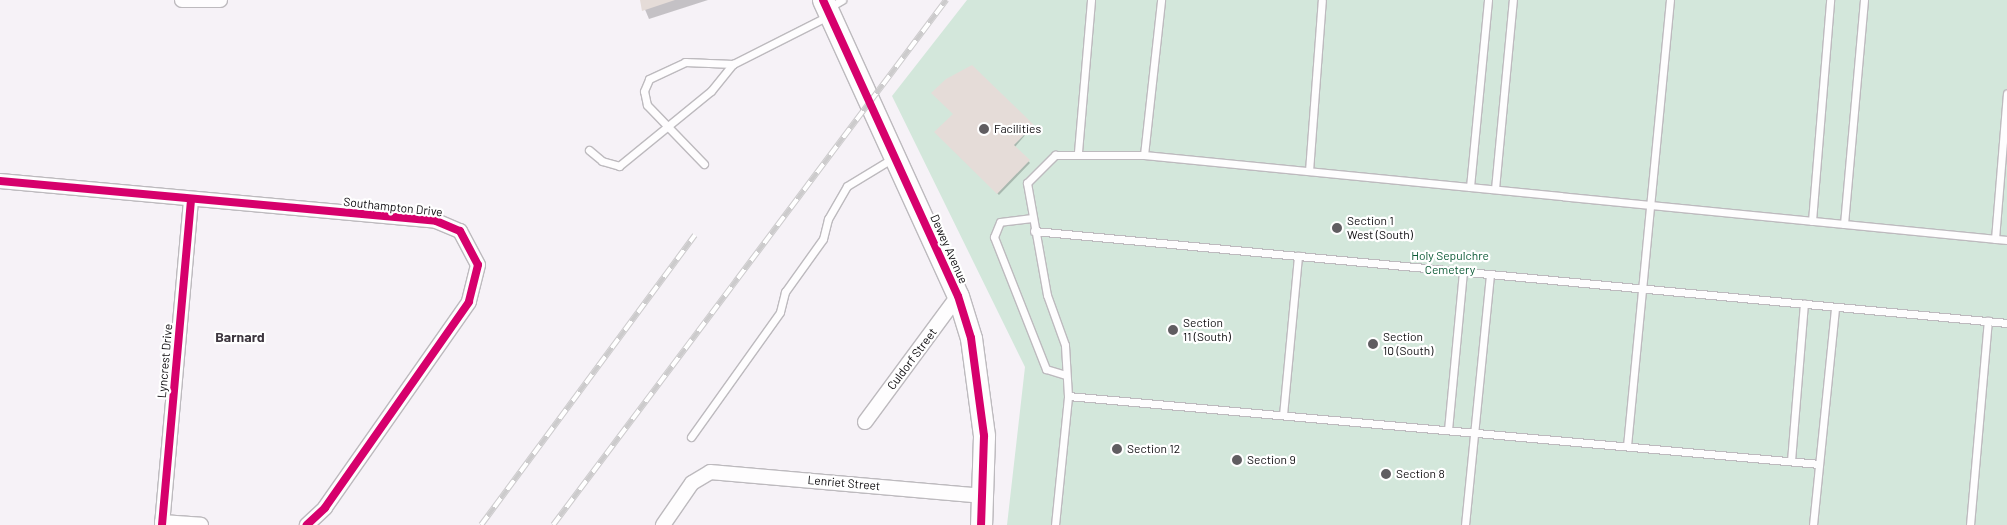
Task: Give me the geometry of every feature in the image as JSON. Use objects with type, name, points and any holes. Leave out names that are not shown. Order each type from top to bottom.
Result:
[{"type":"main road","name":"Dewey Avenue","points":[[831,6],[895,157],[958,296],[982,408],[984,496],[981,525]]},
{"type":"street","points":[[182,0],[220,0]]},
{"type":"street","name":"Southampton Drive","points":[[0,181],[436,221],[460,231],[476,256],[477,284],[469,302],[325,508],[307,525]]},
{"type":"street","name":"Lyncrest Drive","points":[[162,523],[191,198]]},
{"type":"street","name":"Culdorf Street","points":[[865,422],[958,296]]},
{"type":"street","name":"Lenriet Street","points":[[663,525],[703,474],[984,496]]},
{"type":"street","points":[[162,523],[201,525]]},
{"type":"lane","points":[[1078,152],[1091,0]]},
{"type":"lane","points":[[1144,154],[1160,0]]},
{"type":"lane","points":[[1309,171],[1322,0]]},
{"type":"lane","points":[[1470,187],[1488,0]]},
{"type":"lane","points":[[1495,189],[1513,0]]},
{"type":"lane","points":[[1627,446],[1670,0]]},
{"type":"lane","points":[[1812,221],[1830,0]]},
{"type":"lane","points":[[1844,224],[1864,0]]},
{"type":"lane","points":[[589,150],[602,161],[619,166],[665,125],[711,91],[733,64],[831,6]]},
{"type":"lane","points":[[704,164],[646,105],[644,91],[649,80],[685,62],[733,64]]},
{"type":"lane","points":[[1995,239],[2007,93]]},
{"type":"lane","points":[[1055,525],[1068,396],[1064,345],[1047,295],[1027,184],[1055,155],[1078,152],[1144,154],[2007,240]]},
{"type":"lane","points":[[691,437],[780,312],[785,292],[823,238],[828,219],[847,186],[895,157]]},
{"type":"lane","points":[[1032,218],[1000,222],[994,236],[1046,369],[1066,375]]},
{"type":"lane","points":[[1034,231],[2007,323]]},
{"type":"lane","points":[[1283,415],[1298,256]]},
{"type":"lane","points":[[1448,430],[1462,272]]},
{"type":"lane","points":[[1465,525],[1490,274]]},
{"type":"lane","points":[[1791,461],[1804,304]]},
{"type":"lane","points":[[1813,525],[1835,307]]},
{"type":"lane","points":[[1970,525],[1988,322]]},
{"type":"lane","points":[[1068,396],[1819,464]]},
{"type":"green space","name":"Holy Sepulchre Cemetery","points":[[967,0],[2007,0],[2007,525],[1007,525],[1025,367],[892,96]]},
{"type":"building","points":[[640,0],[675,0],[642,11]]},
{"type":"building","name":"Facilities","points":[[972,65],[1034,125],[1014,145],[1030,160],[997,194],[934,132],[953,114],[931,93],[946,79]]},
{"type":"railway","points":[[553,525],[946,0]]},
{"type":"railway","points":[[481,525],[695,235]]},
{"type":"cycle path","points":[[823,0],[958,296],[971,338],[984,436],[981,525]]},
{"type":"cycle path","points":[[0,181],[436,221],[460,231],[478,265],[469,302],[325,508],[307,525]]},
{"type":"cycle path","points":[[162,525],[191,199]]},
{"type":"place","name":"Facilities","points":[[984,129]]},
{"type":"place","name":"Section 1 West (South)","points":[[1337,228]]},
{"type":"place","name":"Section 11 (South)","points":[[1173,330]]},
{"type":"place","name":"Section 10 (South)","points":[[1373,344]]},
{"type":"place","name":"Section 12","points":[[1117,449]]},
{"type":"place","name":"Section 9","points":[[1237,460]]},
{"type":"place","name":"Section 8","points":[[1386,474]]},
{"type":"district","name":"Barnard","points":[[240,337]]}]
